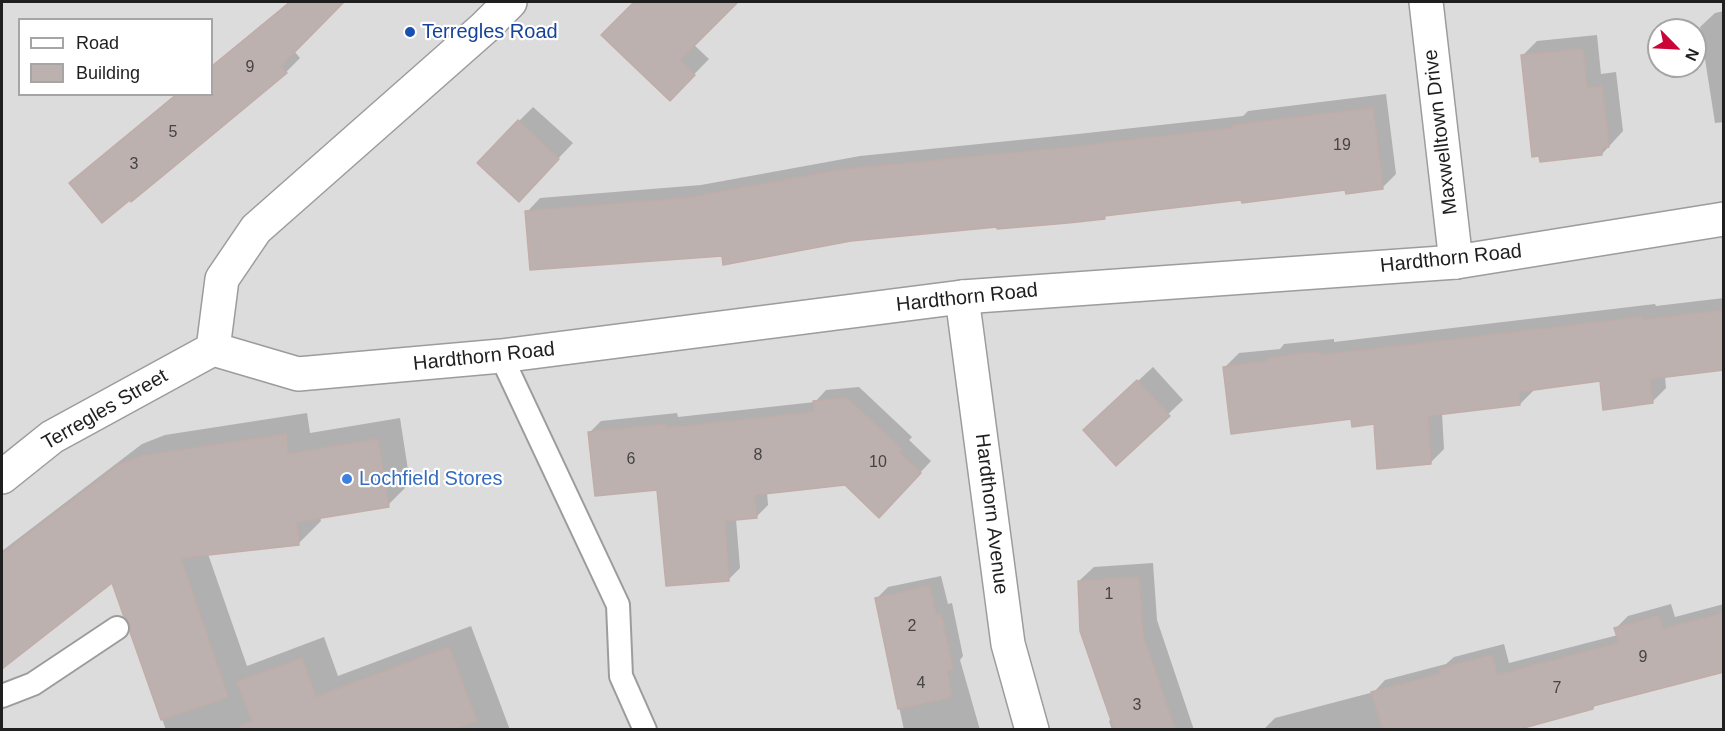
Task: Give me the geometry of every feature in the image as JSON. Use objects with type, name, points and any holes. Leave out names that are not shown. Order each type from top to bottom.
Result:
[{"type":"street","points":[[213,349],[222,279],[256,230],[484,28],[510,2]]},
{"type":"street","name":"Maxwelltown Drive","points":[[1426,2],[1456,262]]},
{"type":"street","name":"Hardthorn Road","points":[[213,349],[298,374],[501,356],[962,297],[1456,262],[1724,219]]},
{"type":"street","name":"Hardthorn Avenue","points":[[962,297],[1008,644],[1032,729]]},
{"type":"street","name":"Terregles Street","points":[[2,477],[52,438],[213,349]]},
{"type":"lane","points":[[501,356],[618,605],[621,676],[645,729]]},
{"type":"lane","points":[[2,696],[33,684],[117,628]]},
{"type":"shaded area","points":[[2,2],[1723,2],[1723,729],[2,729]]},
{"type":"building","points":[[290,2],[344,2],[281,66],[287,73],[131,202],[130,200],[102,223],[69,183],[175,96],[213,96],[213,65]]},
{"type":"building","points":[[634,2],[738,2],[680,60],[695,75],[670,101],[601,35]]},
{"type":"building","points":[[1583,49],[1587,88],[1602,86],[1609,147],[1602,147],[1602,155],[1540,162],[1539,156],[1532,157],[1521,55]]},
{"type":"building","points":[[1373,108],[1383,189],[1346,194],[1345,190],[1242,203],[1241,200],[1104,216],[1105,219],[1068,223],[997,229],[997,227],[851,241],[723,265],[722,256],[530,270],[525,211],[686,198],[845,169],[1063,148],[1233,128],[1232,125]]},
{"type":"building","points":[[518,120],[559,159],[519,202],[477,163]]},
{"type":"building","points":[[1724,310],[1724,370],[1650,379],[1653,403],[1603,410],[1600,381],[1519,392],[1520,405],[1428,416],[1431,464],[1377,469],[1374,424],[1352,427],[1351,419],[1231,434],[1223,367],[1269,361],[1269,358],[1297,354],[1320,352],[1321,355],[1642,317],[1642,320]]},
{"type":"building","points":[[1137,380],[1170,416],[1116,466],[1083,430]]},
{"type":"building","points":[[847,398],[902,449],[899,452],[921,473],[879,518],[845,485],[755,495],[757,518],[725,521],[729,581],[666,586],[657,490],[595,496],[588,432],[666,424],[667,428],[814,412],[813,401]]},
{"type":"building","points":[[286,434],[288,454],[378,439],[389,507],[297,522],[299,545],[181,558],[228,697],[161,720],[128,621],[124,617],[112,583],[2,669],[2,554],[118,465],[142,456]]},
{"type":"building","points":[[1139,577],[1143,635],[1175,729],[1114,729],[1080,631],[1078,581]]},
{"type":"building","points":[[930,586],[936,615],[941,614],[953,669],[947,671],[952,697],[898,709],[875,598]]},
{"type":"building","points":[[1724,613],[1724,672],[1593,706],[1593,709],[1520,729],[1383,729],[1371,692],[1441,674],[1439,669],[1492,655],[1497,675],[1619,643],[1614,628],[1659,616],[1663,629]]},
{"type":"building","points":[[449,647],[477,721],[454,729],[241,729],[240,726],[252,721],[237,682],[302,658],[316,697]]},
{"type":"place","name":"Terregles Road","points":[[410,32]]},
{"type":"place","name":"Lochfield Stores","points":[[347,479]]}]
